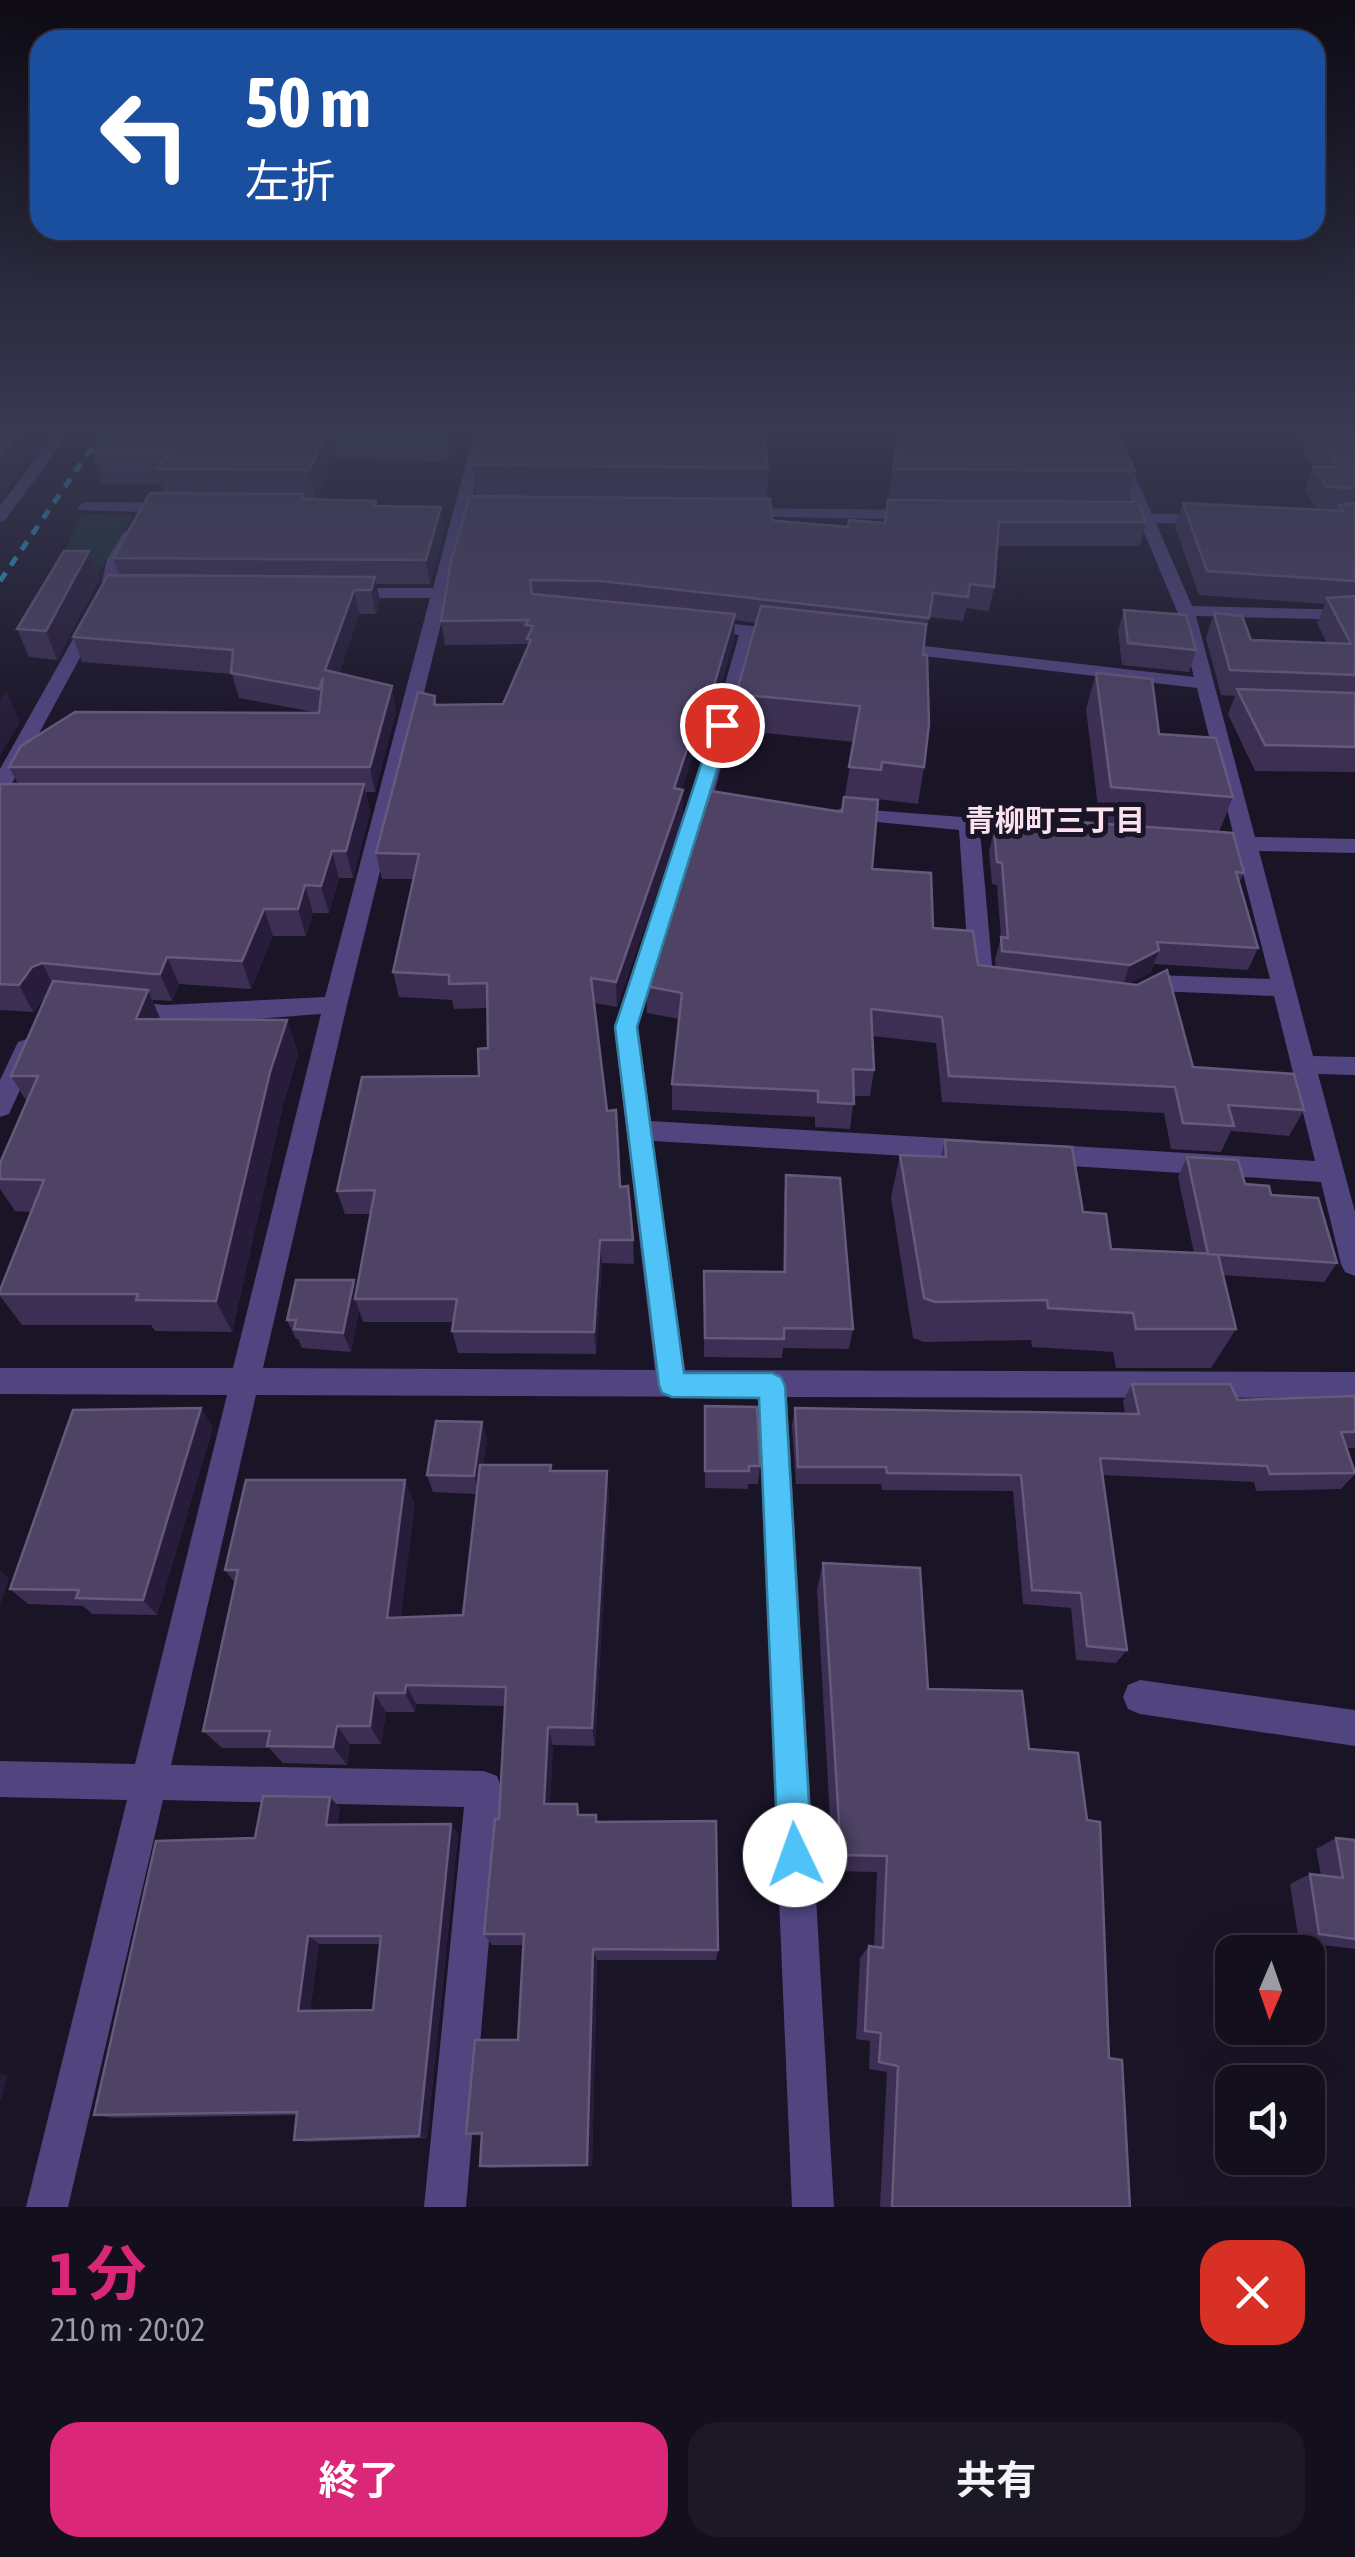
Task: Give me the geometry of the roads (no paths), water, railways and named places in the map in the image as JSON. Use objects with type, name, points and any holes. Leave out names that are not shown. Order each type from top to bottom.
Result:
[{"type":"street","points":[[0,786],[118,591],[115,559],[129,536]]},
{"type":"street","points":[[46,2207],[335,1006],[376,802],[454,536]]},
{"type":"street","points":[[1156,536],[1216,698],[1247,846],[1355,1264]]},
{"type":"street","points":[[322,592],[439,594]]},
{"type":"street","points":[[1186,611],[1355,614]]},
{"type":"street","points":[[675,622],[806,637]]},
{"type":"street","points":[[672,1385],[626,1027],[700,802],[749,631]]},
{"type":"street","points":[[864,644],[1216,698]]},
{"type":"street","points":[[700,802],[758,807]]},
{"type":"street","points":[[816,812],[1108,835]]},
{"type":"street","points":[[969,824],[982,984],[1018,988]]},
{"type":"street","points":[[1188,842],[1355,846]]},
{"type":"street","points":[[1127,1000],[1154,984],[1286,988]]},
{"type":"street","points":[[93,1006],[166,1013],[335,1006]]},
{"type":"street","points":[[0,1107],[36,1034]]},
{"type":"street","points":[[1306,1065],[1355,1066]]},
{"type":"street","points":[[640,1130],[1332,1172]]},
{"type":"street","points":[[0,1381],[1355,1385]]},
{"type":"street","points":[[772,1386],[813,2207]]},
{"type":"street","points":[[1140,1696],[1355,1728]]},
{"type":"street","points":[[0,1779],[484,1789],[445,2207]]},
{"type":"railway","points":[[0,581],[31,536]]},
{"type":"district","name":"青柳町三丁目","points":[[1055,821]]}]
